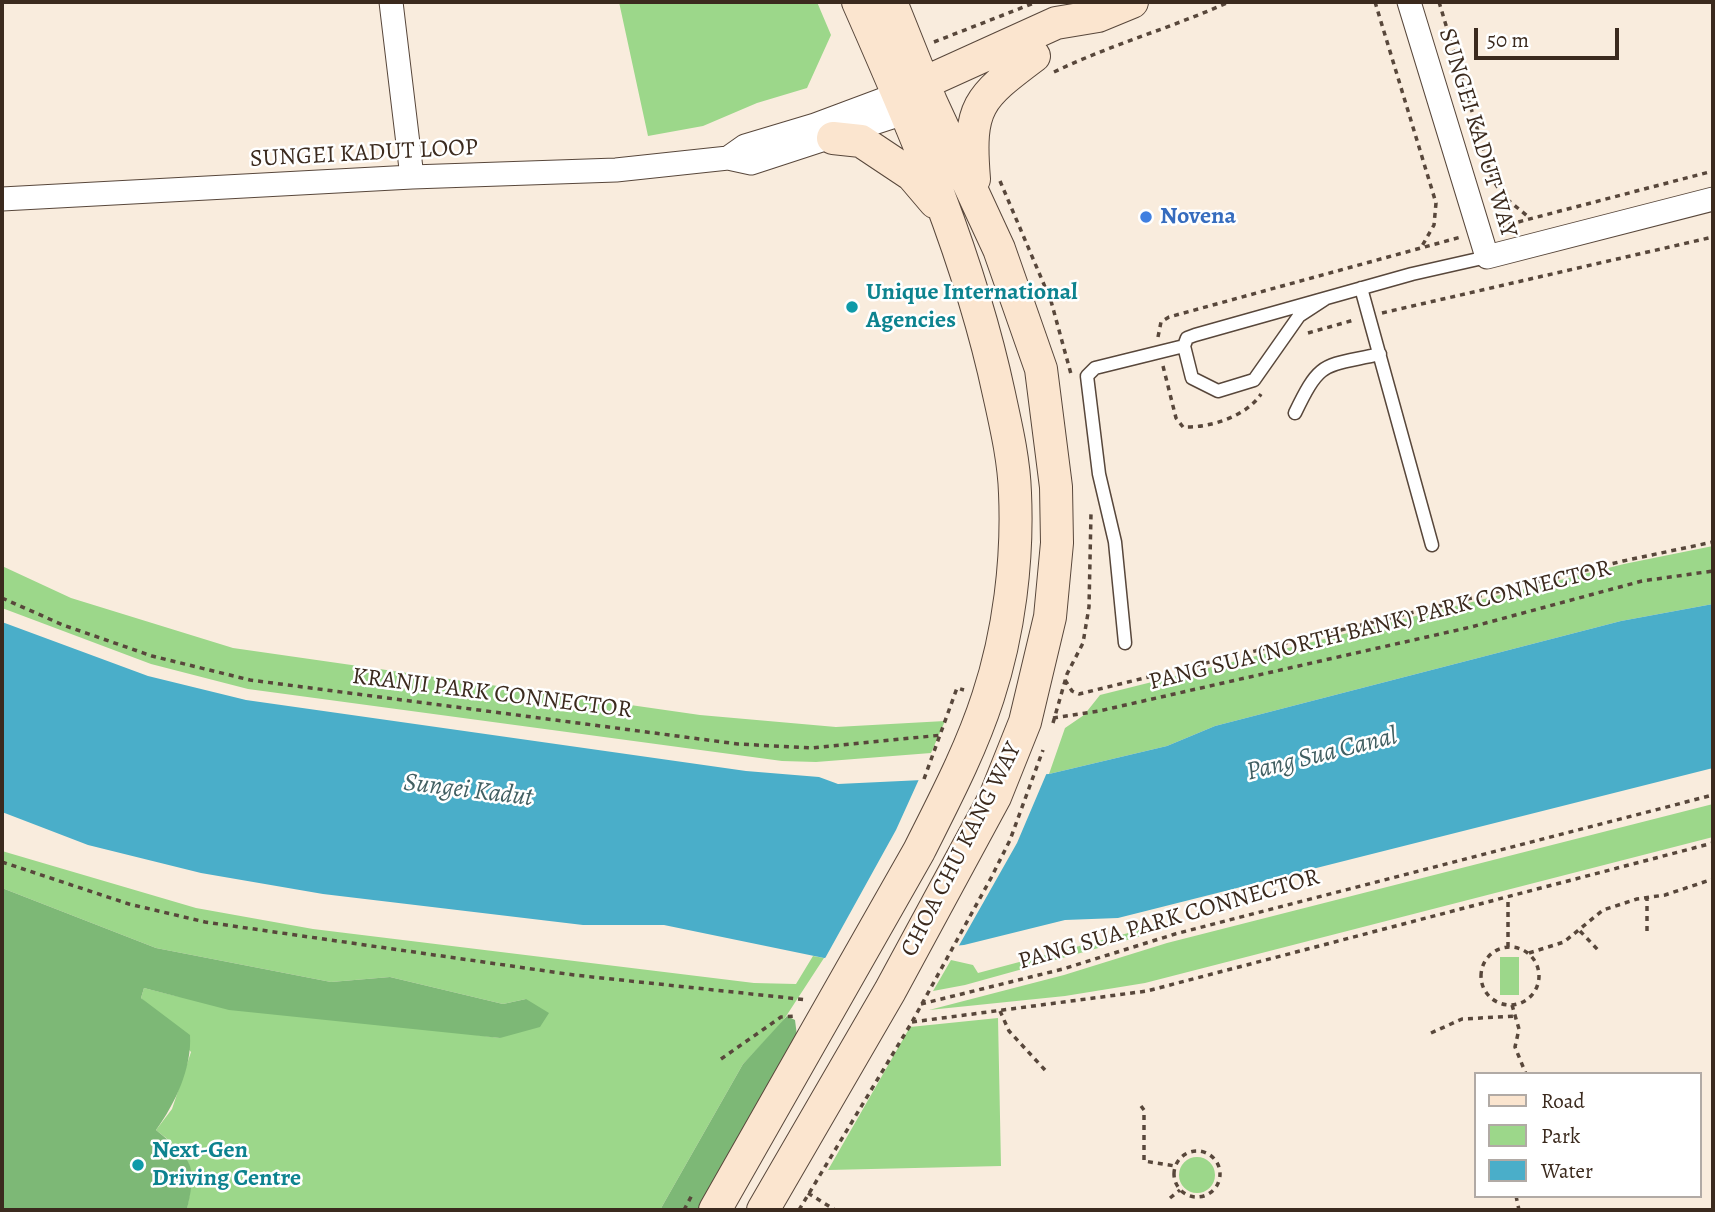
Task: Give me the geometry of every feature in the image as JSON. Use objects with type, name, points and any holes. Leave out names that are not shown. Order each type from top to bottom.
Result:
[{"type":"main road","points":[[858,2],[915,98]]},
{"type":"main road","points":[[891,2],[915,98]]},
{"type":"main road","points":[[915,98],[1056,23],[1098,16],[1132,2]]},
{"type":"main road","points":[[975,191],[971,138],[981,102],[995,85],[1042,65],[1098,16]]},
{"type":"main road","points":[[915,98],[1042,65]]},
{"type":"main road","name":"CHOA CHU KANG WAY","points":[[763,1210],[890,990],[995,797],[1032,744],[1057,543],[1056,487],[1041,369],[1022,309],[975,191],[915,98]]},
{"type":"main road","name":"CHOA CHU KANG WAY","points":[[715,1210],[919,851],[956,739],[989,695],[1006,626],[1013,565],[1015,492],[990,353],[969,281],[921,143],[915,98]]},
{"type":"main road","points":[[833,138],[861,141],[912,175],[943,211]]},
{"type":"street","points":[[391,2],[412,177]]},
{"type":"street","name":"SUNGEI KADUT WAY","points":[[1409,2],[1487,257],[1713,199]]},
{"type":"street","name":"SUNGEI KADUT LOOP","points":[[728,158],[746,146],[915,98]]},
{"type":"street","name":"SUNGEI KADUT LOOP","points":[[2,199],[412,177],[616,170],[728,158],[751,163],[833,138],[915,98]]},
{"type":"lane","points":[[1325,299],[1299,316],[1254,380],[1218,391],[1192,378],[1184,341],[1195,335],[1361,288],[1487,257]]},
{"type":"lane","points":[[1361,288],[1432,545]]},
{"type":"lane","points":[[1125,643],[1115,542],[1099,474],[1087,376],[1095,368],[1184,346]]},
{"type":"lane","points":[[1295,413],[1314,375],[1324,367],[1380,354]]},
{"type":"path","points":[[931,45],[937,38],[1038,2]]},
{"type":"path","points":[[1042,65],[1083,58],[1183,23],[1228,2]]},
{"type":"path","points":[[1375,2],[1436,202],[1434,225],[1421,248]]},
{"type":"path","points":[[1439,2],[1492,178],[1503,196],[1531,219]]},
{"type":"path","points":[[1264,390],[1256,401],[1237,415],[1194,427],[1183,427],[1176,418],[1160,352],[1157,330],[1161,322],[1169,317],[1479,232],[1713,171]]},
{"type":"path","points":[[1303,337],[1309,332],[1370,316],[1713,237]]},
{"type":"path","points":[[1067,674],[1065,680],[1072,691],[1079,694],[1623,561],[1713,542]]},
{"type":"path","name":"PANG SUA (NORTH BANK) PARK CONNECTOR","points":[[1065,680],[1055,718],[1099,711],[1471,627],[1642,581],[1713,571]]},
{"type":"path","name":"KRANJI PARK CONNECTOR","points":[[2,598],[63,625],[152,656],[250,680],[738,744],[813,748],[956,739]]},
{"type":"path","points":[[938,745],[956,739],[957,688]]},
{"type":"path","points":[[799,1210],[912,1022],[926,991],[1010,840],[1032,744]]},
{"type":"path","name":"PANG SUA PARK CONNECTOR","points":[[920,1003],[1063,969],[1175,934],[1713,795]]},
{"type":"path","points":[[912,1022],[1147,991],[1713,843]]},
{"type":"path","points":[[2,862],[129,904],[205,922],[574,975],[833,1001]]},
{"type":"path","points":[[1530,953],[1540,974],[1533,995],[1512,1005],[1491,998],[1481,978],[1488,957],[1508,947],[1530,953],[1564,942],[1603,910],[1713,878]]},
{"type":"path","points":[[1508,897],[1508,947]]},
{"type":"path","points":[[1647,899],[1647,931]]},
{"type":"path","points":[[1580,931],[1598,950]]},
{"type":"path","points":[[1512,1005],[1519,1029],[1515,1046],[1525,1072]]},
{"type":"path","points":[[1000,1011],[1009,1031],[1045,1070]]},
{"type":"path","points":[[721,1059],[782,1017],[795,1016]]},
{"type":"path","points":[[1431,1033],[1462,1019],[1517,1016]]},
{"type":"path","points":[[1141,1106],[1144,1110],[1144,1161],[1175,1166]]},
{"type":"path","points":[[1195,1151],[1208,1154],[1217,1163],[1220,1174],[1211,1193],[1200,1197],[1189,1196],[1180,1190],[1174,1179],[1175,1166],[1183,1156],[1195,1151]]},
{"type":"path","points":[[1170,1198],[1180,1190]]},
{"type":"path","points":[[808,1193],[835,1210]]},
{"type":"green space","points":[[619,2],[817,2],[831,35],[807,88],[757,103],[703,126],[648,136]]},
{"type":"green space","points":[[1713,546],[1713,604],[1621,621],[1215,726],[1167,746],[1049,774],[1065,728],[1084,715],[1100,695],[1624,564]]},
{"type":"green space","points":[[2,566],[71,598],[233,648],[700,715],[836,727],[945,721],[931,753],[816,762],[782,761],[248,689],[151,664],[2,608]]},
{"type":"green space","points":[[1713,804],[1713,837],[1145,983],[1065,996],[929,1010],[1064,975],[1167,943]]},
{"type":"green space","points":[[2,851],[196,908],[313,929],[754,983],[796,984],[813,956],[824,958],[781,1024],[743,1064],[660,1210],[187,1210],[191,1182],[189,1164],[178,1148],[156,1130],[172,1109],[191,1052],[141,998],[144,988],[176,996],[500,1038],[526,999],[503,1004],[390,977],[331,982],[156,948],[2,888]]},
{"type":"green space","points":[[2,888],[156,948],[331,982],[390,977],[503,1004],[526,999],[549,1013],[540,1027],[500,1038],[229,1010],[144,988],[141,998],[190,1035],[188,1060],[181,1085],[156,1130],[185,1156],[189,1164],[192,1182],[187,1210],[2,1210]]},
{"type":"green space","points":[[1162,924],[1163,930],[965,985],[933,991],[951,960],[973,965],[978,973]]},
{"type":"green space","points":[[1500,957],[1519,957],[1519,995],[1500,995]]},
{"type":"green space","points":[[787,1016],[795,1020],[797,1036],[699,1210],[660,1210],[743,1064]]},
{"type":"green space","points":[[998,1018],[1001,1166],[828,1170],[910,1027]]},
{"type":"green space","points":[[1197,1157],[1210,1162],[1215,1175],[1210,1188],[1197,1193],[1184,1188],[1179,1175],[1184,1162]]},
{"type":"water","points":[[1713,604],[1713,768],[1118,918],[1065,920],[964,945],[824,958],[664,925],[583,925],[323,894],[201,873],[88,845],[2,812],[2,622],[148,676],[246,700],[746,771],[819,777],[838,784],[1049,774],[1167,746],[1215,726],[1621,621]]},
{"type":"pier","points":[[1048,770],[1017,843],[957,949],[823,962],[896,830],[920,777]]},
{"type":"place","name":"Novena","points":[[1146,217]]},
{"type":"place","name":"Unique International Agencies","points":[[852,307]]},
{"type":"place","name":"Next-Gen Driving Centre","points":[[138,1165]]},
{"type":"water label","name":"Pang Sua Canal","points":[[1322,755]]},
{"type":"water label","name":"Sungei Kadut","points":[[468,791]]}]
